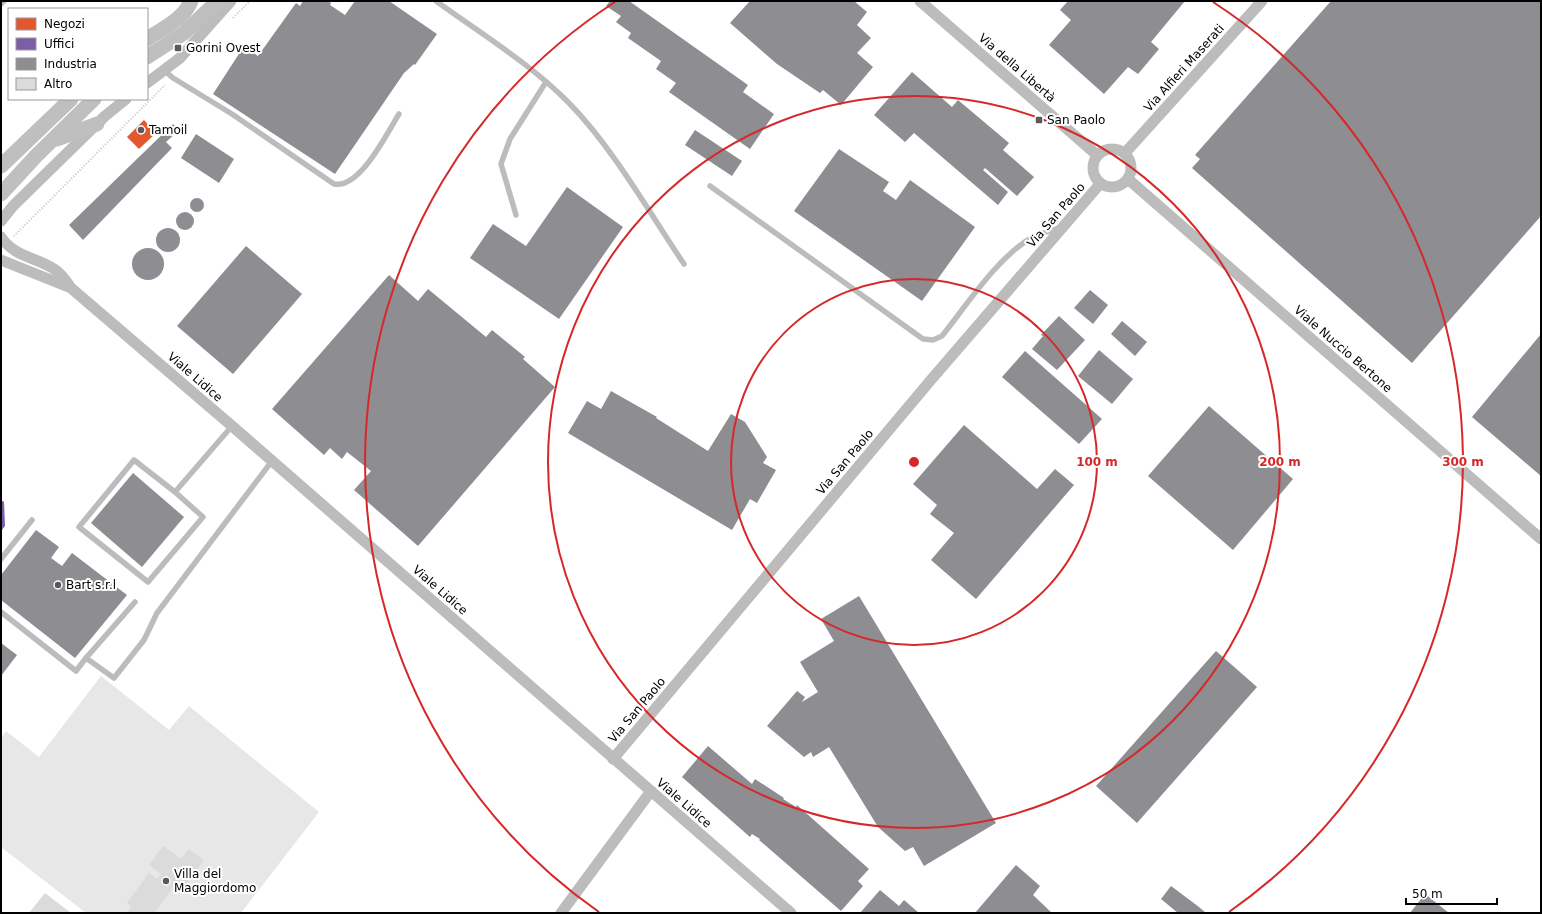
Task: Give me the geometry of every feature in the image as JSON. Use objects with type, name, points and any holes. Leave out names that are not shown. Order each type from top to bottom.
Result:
[{"type":"street","points":[[148,38],[173,22],[189,6],[191,1]]},
{"type":"street","points":[[148,56],[184,32],[218,1]]},
{"type":"street","points":[[148,82],[180,58],[231,1]]},
{"type":"street","name":"Via della Libertà","points":[[920,1],[1097,155]]},
{"type":"street","name":"Via Alfieri Maserati","points":[[1125,153],[1262,1]]},
{"type":"street","points":[[1,166],[70,100]]},
{"type":"street","points":[[1,221],[13,206],[97,124],[125,100]]},
{"type":"street","points":[[55,166],[89,104]]},
{"type":"street","points":[[1,194],[51,141],[89,104]]},
{"type":"street","points":[[51,141],[97,124]]},
{"type":"street","points":[[1114,148],[1125,153],[1131,168],[1128,179],[1124,183],[1112,187],[1100,184],[1096,179],[1092,167],[1097,155],[1102,151],[1114,148]]},
{"type":"street","name":"Viale Nuccio Bertone","points":[[1128,179],[1541,539]]},
{"type":"street","name":"Via San Paolo","points":[[613,759],[930,381],[1100,184]]},
{"type":"street","name":"Viale Lidice","points":[[4,241],[13,251],[54,270],[62,276],[71,288],[232,426],[791,913]]},
{"type":"street","name":"Viale Lidice","points":[[1,260],[71,288]]},
{"type":"street","points":[[561,913],[651,791]]},
{"type":"lane","points":[[1,4],[4,1]]},
{"type":"lane","points":[[436,1],[546,82],[569,103],[595,132],[684,264]]},
{"type":"lane","points":[[164,70],[173,78],[232,114],[334,184],[339,185],[355,178],[364,169],[399,114]]},
{"type":"lane","points":[[516,215],[501,164],[510,139],[546,82]]},
{"type":"lane","points":[[710,186],[923,339],[933,340],[942,336],[993,271],[1018,248],[1033,238],[1063,227]]},
{"type":"lane","points":[[175,492],[232,426]]},
{"type":"lane","points":[[134,460],[175,492],[202,517],[148,582],[78,527],[134,460]]},
{"type":"lane","points":[[86,658],[114,678],[144,640],[157,613],[272,461]]},
{"type":"lane","points":[[1,559],[32,520]]},
{"type":"lane","points":[[1,612],[76,671],[135,602]]},
{"type":"path","points":[[230,21],[250,1]]},
{"type":"path","points":[[4,241],[173,78]]},
{"type":"shaded area","points":[[101,676],[169,730],[189,706],[319,812],[241,913],[86,913],[1,847],[1,738],[6,731],[39,757]]},
{"type":"building: Negozi","points":[[144,120],[156,133],[139,149],[127,137]]},
{"type":"building: Uffici","points":[[1,500],[4,502],[5,526],[1,531]]},
{"type":"building: Industria","points":[[303,1],[328,1],[331,3],[330,5],[345,15],[355,1],[389,1],[437,34],[415,65],[414,64],[404,73],[335,174],[213,94],[244,46],[258,56],[296,3],[300,6]]},
{"type":"building: Industria","points":[[610,1],[629,1],[748,85],[743,92],[774,114],[750,149],[669,92],[676,83],[656,69],[661,61],[628,38],[631,33],[616,22],[621,16],[606,6]]},
{"type":"building: Industria","points":[[750,1],[854,1],[867,12],[857,25],[871,38],[857,53],[873,67],[841,105],[823,90],[820,93],[777,64],[730,23]]},
{"type":"building: Industria","points":[[1068,1],[1185,1],[1151,42],[1159,49],[1138,74],[1128,67],[1104,94],[1049,45],[1071,20],[1060,10]]},
{"type":"building: Industria","points":[[1331,1],[1541,1],[1541,216],[1412,363],[1192,168],[1200,159],[1195,155]]},
{"type":"building: Industria","points":[[912,72],[952,107],[958,100],[1009,143],[1003,150],[1034,177],[1017,196],[985,168],[983,170],[1008,192],[998,205],[914,133],[905,142],[874,115]]},
{"type":"building: Industria","points":[[173,124],[179,130],[166,142],[172,148],[83,240],[69,225]]},
{"type":"building: Industria","points":[[695,130],[742,161],[732,176],[685,145]]},
{"type":"building: Industria","points":[[196,134],[234,159],[219,183],[181,158]]},
{"type":"building: Industria","points":[[839,149],[889,182],[883,191],[896,200],[910,180],[975,227],[922,301],[794,211]]},
{"type":"building: Industria","points":[[567,187],[623,227],[559,319],[470,258],[493,224],[526,246]]},
{"type":"building: Industria","points":[[194,198],[200,198],[204,202],[204,208],[200,212],[194,212],[190,208],[190,202]]},
{"type":"building: Industria","points":[[185,212],[189,213],[193,217],[193,225],[189,229],[185,230],[181,229],[177,225],[176,221],[177,217],[181,213]]},
{"type":"building: Industria","points":[[168,228],[177,231],[180,240],[177,249],[168,252],[159,249],[156,240],[159,231]]},
{"type":"building: Industria","points":[[246,246],[302,294],[233,374],[177,326]]},
{"type":"building: Industria","points":[[148,248],[154,249],[161,255],[164,264],[163,270],[157,277],[148,280],[142,279],[135,273],[132,264],[133,258],[139,251]]},
{"type":"building: Industria","points":[[389,275],[418,301],[428,289],[486,337],[492,330],[525,357],[523,359],[555,387],[418,546],[354,490],[371,471],[347,452],[342,459],[330,448],[324,455],[272,409]]},
{"type":"building: Industria","points":[[1090,290],[1108,305],[1093,324],[1074,308]]},
{"type":"building: Industria","points":[[1059,316],[1085,340],[1057,370],[1032,349],[1043,336],[1041,335]]},
{"type":"building: Industria","points":[[1122,321],[1147,342],[1135,356],[1111,334]]},
{"type":"building: Industria","points":[[1541,334],[1541,476],[1472,417]]},
{"type":"building: Industria","points":[[1099,350],[1133,379],[1112,404],[1078,376]]},
{"type":"building: Industria","points":[[1025,351],[1102,419],[1079,444],[1002,377]]},
{"type":"building: Industria","points":[[611,391],[657,417],[656,418],[708,451],[731,414],[745,422],[767,457],[763,463],[776,470],[757,503],[750,499],[732,530],[568,433],[587,401],[601,409]]},
{"type":"building: Industria","points":[[1209,406],[1293,479],[1233,550],[1148,476]]},
{"type":"building: Industria","points":[[964,425],[1037,489],[1055,469],[1074,485],[976,599],[931,560],[954,533],[930,514],[937,505],[913,484]]},
{"type":"building: Industria","points":[[133,473],[184,517],[142,567],[91,523]]},
{"type":"building: Industria","name":"Bart s.r.l","points":[[36,530],[59,547],[51,558],[62,566],[72,553],[127,595],[75,658],[1,600],[1,575]]},
{"type":"building: Industria","points":[[859,596],[996,823],[924,866],[913,847],[905,851],[878,827],[829,747],[813,757],[811,752],[804,757],[767,726],[797,691],[805,697],[802,702],[818,692],[800,662],[834,641],[821,619]]},
{"type":"building: Industria","points":[[1,643],[17,655],[1,676]]},
{"type":"building: Industria","points":[[1216,651],[1257,687],[1137,823],[1096,786]]},
{"type":"building: Industria","points":[[708,746],[752,784],[755,779],[784,798],[783,799],[796,807],[797,805],[869,869],[858,881],[863,886],[841,911],[759,840],[760,839],[752,834],[750,837],[682,777]]},
{"type":"building: Industria","points":[[1016,865],[1040,886],[1033,895],[1052,913],[975,913]]},
{"type":"building: Industria","points":[[1171,886],[1206,913],[1178,913],[1161,899]]},
{"type":"building: Industria","points":[[880,890],[899,906],[904,900],[919,913],[860,913]]},
{"type":"building: Industria","points":[[1425,894],[1449,913],[1410,913]]},
{"type":"building: Altro","name":"Villa del Maggiordomo","points":[[163,846],[181,859],[189,849],[204,860],[183,888],[176,883],[154,913],[127,913],[131,906],[127,903],[149,873],[157,879],[161,874],[149,865]]},
{"type":"building: Altro","points":[[45,893],[71,913],[29,913]]},
{"type":"place","name":"Gorini Ovest","points":[[178,48]]},
{"type":"place","name":"San Paolo","points":[[1039,120]]},
{"type":"place","name":"Tamoil","points":[[141,130]]},
{"type":"place","name":"Bart s.r.l","points":[[58,585]]},
{"type":"place","name":"Villa del Maggiordomo","points":[[166,881]]}]
